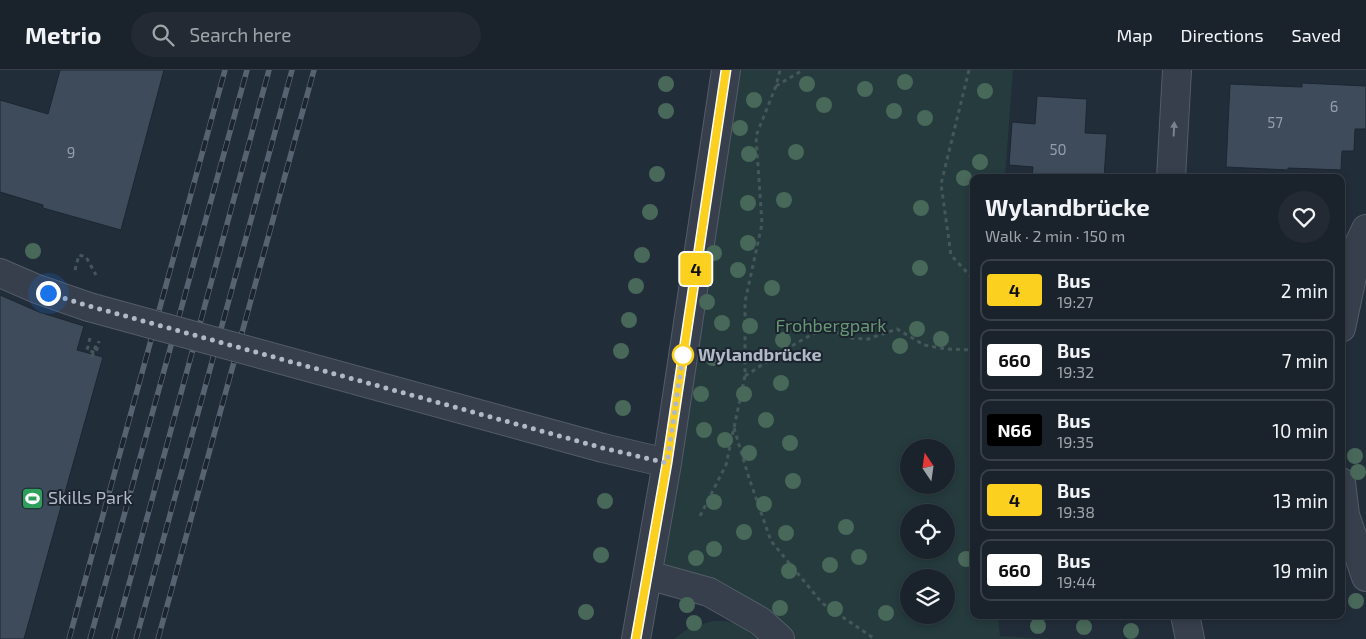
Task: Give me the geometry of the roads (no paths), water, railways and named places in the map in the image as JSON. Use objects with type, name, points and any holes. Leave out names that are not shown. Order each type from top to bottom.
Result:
[{"type":"street","points":[[636,639],[667,463],[726,70]]},
{"type":"street","points":[[1171,174],[1177,70]]},
{"type":"street","points":[[1345,309],[1359,244],[1366,229]]},
{"type":"street","points":[[0,273],[37,289],[89,306],[603,448],[667,463]]},
{"type":"street","points":[[1345,515],[1366,577]]},
{"type":"street","points":[[648,576],[709,592],[760,621],[780,639]]},
{"type":"street","points":[[1186,619],[1190,639]]},
{"type":"railway","points":[[69,639],[225,70]]},
{"type":"railway","points":[[90,639],[247,70]]},
{"type":"railway","points":[[114,639],[269,70]]},
{"type":"railway","points":[[136,639],[292,70]]},
{"type":"railway","points":[[158,639],[314,70]]},
{"type":"place","name":"Wylandbrücke","points":[[683,355]]},
{"type":"place","name":"Skills Park","points":[[32,498]]},
{"type":"park label","name":"Frohbergpark","points":[[831,326]]}]
